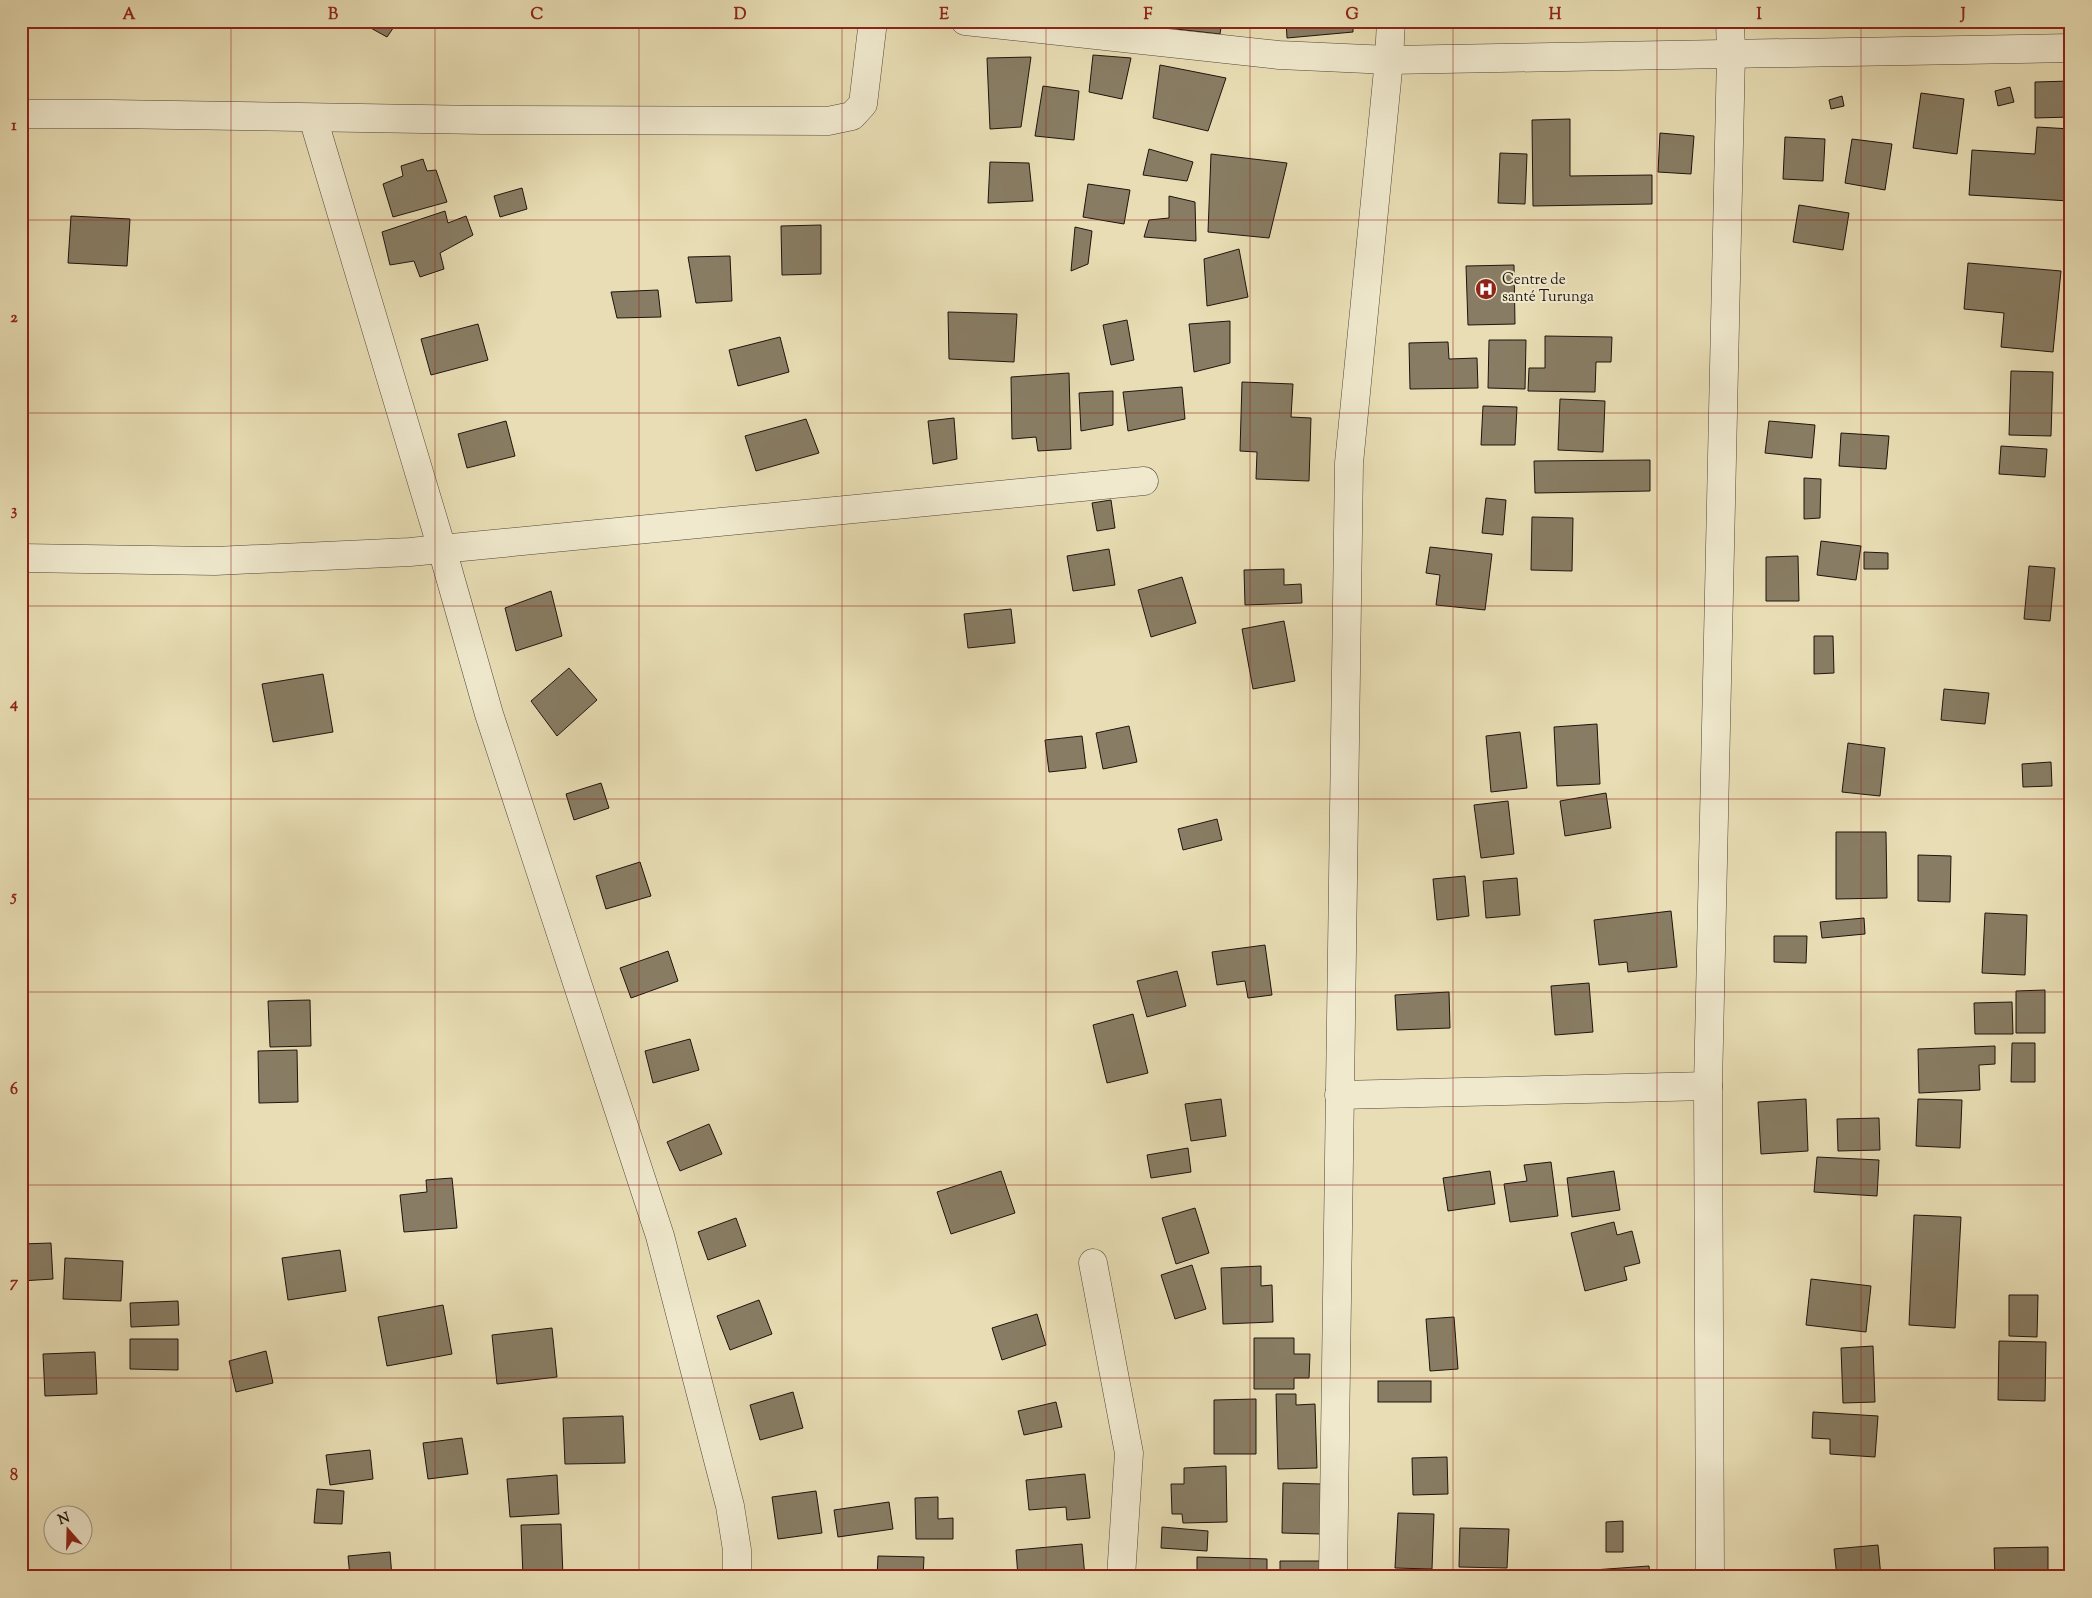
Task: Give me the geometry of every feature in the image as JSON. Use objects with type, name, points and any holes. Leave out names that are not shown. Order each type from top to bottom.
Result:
[{"type":"street","points":[[21,114],[483,120],[828,121],[852,116],[863,104],[873,21]]},
{"type":"street","points":[[965,21],[1279,55],[1389,60],[2071,48]]},
{"type":"street","points":[[1333,1577],[1349,463],[1389,60],[1391,21]]},
{"type":"street","points":[[1710,1577],[1708,1086],[1731,54],[1730,21]]},
{"type":"street","points":[[313,118],[492,723],[660,1236],[730,1506],[737,1550],[738,1577]]},
{"type":"street","points":[[21,558],[215,561],[410,552],[1144,481]]},
{"type":"street","points":[[1339,1095],[1708,1086]]},
{"type":"street","points":[[1093,1263],[1129,1453],[1121,1577]]},
{"type":"building","points":[[358,21],[398,21],[387,37]]},
{"type":"building","points":[[571,21],[604,21],[604,27]]},
{"type":"building","points":[[1168,21],[1222,21],[1220,34],[1167,28]]},
{"type":"building","points":[[1286,21],[1353,21],[1353,32],[1287,38]]},
{"type":"building","points":[[1093,55],[1131,58],[1122,99],[1089,92]]},
{"type":"building","points":[[1031,57],[1021,127],[990,129],[987,58]]},
{"type":"building","points":[[1160,65],[1226,78],[1208,131],[1153,118]]},
{"type":"building","points":[[2071,81],[2071,117],[2035,118],[2035,82]]},
{"type":"building","points":[[1043,86],[1079,91],[1074,140],[1035,136]]},
{"type":"building","points":[[2010,87],[2014,102],[1998,106],[1995,91]]},
{"type":"building","points":[[1921,93],[1964,99],[1957,154],[1913,148]]},
{"type":"building","points":[[1842,96],[1844,106],[1831,109],[1829,100]]},
{"type":"building","points":[[1570,119],[1570,176],[1652,175],[1652,204],[1533,206],[1532,120]]},
{"type":"building","points":[[2037,127],[2071,129],[2069,201],[1969,195],[1972,150],[2035,154]]},
{"type":"building","points":[[1660,133],[1694,136],[1691,174],[1658,172]]},
{"type":"building","points":[[1785,137],[1825,139],[1823,181],[1783,179]]},
{"type":"building","points":[[1852,139],[1892,144],[1885,190],[1845,183]]},
{"type":"building","points":[[1149,149],[1193,162],[1187,181],[1143,175]]},
{"type":"building","points":[[1500,153],[1527,154],[1525,204],[1498,203]]},
{"type":"building","points":[[1211,154],[1287,163],[1269,238],[1208,232]]},
{"type":"building","points":[[423,159],[427,171],[436,170],[447,202],[393,217],[383,184],[403,176],[401,166]]},
{"type":"building","points":[[990,162],[1029,163],[1033,201],[988,203]]},
{"type":"building","points":[[1088,184],[1130,190],[1124,224],[1083,217]]},
{"type":"building","points":[[522,188],[527,209],[500,217],[494,196]]},
{"type":"building","points":[[1169,196],[1195,202],[1196,241],[1144,237],[1149,220],[1169,218]]},
{"type":"building","points":[[1799,205],[1849,213],[1843,250],[1793,242]]},
{"type":"building","points":[[445,211],[448,223],[466,216],[473,235],[440,253],[444,269],[420,277],[414,261],[390,265],[382,232]]},
{"type":"building","points":[[71,216],[130,219],[127,266],[68,263]]},
{"type":"building","points":[[821,225],[821,274],[782,275],[781,226]]},
{"type":"building","points":[[1075,227],[1092,231],[1088,264],[1071,271]]},
{"type":"building","points":[[1239,249],[1248,297],[1207,306],[1204,259]]},
{"type":"building","points":[[730,256],[732,301],[696,303],[688,257]]},
{"type":"building","points":[[1968,263],[2061,271],[2053,352],[2001,347],[2004,313],[1964,309]]},
{"type":"building","points":[[1514,265],[1515,324],[1468,325],[1466,266]]},
{"type":"building","points":[[658,290],[661,317],[617,318],[611,292]]},
{"type":"building","points":[[948,312],[1017,314],[1014,362],[949,359]]},
{"type":"building","points":[[1127,320],[1134,360],[1111,365],[1103,325]]},
{"type":"building","points":[[1230,321],[1230,363],[1194,372],[1189,324]]},
{"type":"building","points":[[478,324],[488,360],[431,375],[421,339]]},
{"type":"building","points":[[1545,336],[1612,337],[1611,362],[1596,362],[1595,392],[1528,391],[1529,368],[1545,368]]},
{"type":"building","points":[[780,337],[789,372],[738,386],[729,350]]},
{"type":"building","points":[[1489,340],[1526,340],[1525,389],[1488,388]]},
{"type":"building","points":[[1448,342],[1449,359],[1477,358],[1478,388],[1410,389],[1409,343]]},
{"type":"building","points":[[2011,371],[2053,372],[2051,436],[2009,435]]},
{"type":"building","points":[[1069,373],[1071,449],[1038,451],[1036,437],[1012,439],[1011,377]]},
{"type":"building","points":[[1242,382],[1293,384],[1291,417],[1311,418],[1309,481],[1256,479],[1257,452],[1240,451]]},
{"type":"building","points":[[1182,387],[1185,419],[1128,431],[1123,392]]},
{"type":"building","points":[[1113,391],[1113,425],[1081,431],[1079,393]]},
{"type":"building","points":[[1560,399],[1605,401],[1603,452],[1558,450]]},
{"type":"building","points":[[1483,406],[1517,407],[1515,445],[1481,445]]},
{"type":"building","points":[[954,418],[957,459],[933,464],[928,421]]},
{"type":"building","points":[[806,419],[819,453],[756,471],[745,436]]},
{"type":"building","points":[[506,421],[515,456],[467,468],[458,434]]},
{"type":"building","points":[[1769,421],[1815,425],[1812,458],[1765,453]]},
{"type":"building","points":[[1841,433],[1889,436],[1886,469],[1839,466]]},
{"type":"building","points":[[2001,446],[2047,449],[2045,477],[1999,474]]},
{"type":"building","points":[[1650,460],[1650,491],[1535,493],[1534,461]]},
{"type":"building","points":[[1804,478],[1821,479],[1820,518],[1804,519]]},
{"type":"building","points":[[1486,498],[1506,500],[1503,535],[1482,533]]},
{"type":"building","points":[[1111,500],[1115,528],[1097,531],[1092,503]]},
{"type":"building","points":[[1532,517],[1573,518],[1572,571],[1531,570]]},
{"type":"building","points":[[1821,541],[1861,546],[1856,580],[1817,575]]},
{"type":"building","points":[[1430,547],[1492,554],[1485,610],[1436,605],[1440,575],[1426,573]]},
{"type":"building","points":[[1109,549],[1115,585],[1073,591],[1067,556]]},
{"type":"building","points":[[1864,552],[1888,553],[1888,569],[1864,569]]},
{"type":"building","points":[[1798,556],[1799,601],[1766,601],[1766,557]]},
{"type":"building","points":[[2029,566],[2055,568],[2050,621],[2024,619]]},
{"type":"building","points":[[1284,569],[1284,585],[1301,584],[1302,603],[1245,605],[1244,570]]},
{"type":"building","points":[[1182,577],[1196,623],[1151,637],[1138,590]]},
{"type":"building","points":[[551,591],[562,636],[516,651],[505,608]]},
{"type":"building","points":[[1011,609],[1015,643],[968,648],[964,614]]},
{"type":"building","points":[[1284,621],[1295,681],[1253,689],[1242,629]]},
{"type":"building","points":[[1814,636],[1833,636],[1834,673],[1814,674]]},
{"type":"building","points":[[569,668],[597,700],[557,736],[531,701]]},
{"type":"building","points":[[323,674],[333,732],[273,742],[262,684]]},
{"type":"building","points":[[1944,689],[1989,693],[1985,724],[1941,720]]},
{"type":"building","points":[[1597,724],[1600,784],[1557,786],[1554,727]]},
{"type":"building","points":[[1129,726],[1137,762],[1103,769],[1096,733]]},
{"type":"building","points":[[1520,732],[1527,788],[1491,792],[1486,736]]},
{"type":"building","points":[[1082,736],[1086,768],[1049,772],[1045,740]]},
{"type":"building","points":[[1848,743],[1885,748],[1880,796],[1842,792]]},
{"type":"building","points":[[2051,762],[2052,786],[2023,787],[2022,764]]},
{"type":"building","points":[[601,783],[609,808],[574,820],[566,794]]},
{"type":"building","points":[[1606,793],[1611,828],[1565,836],[1560,801]]},
{"type":"building","points":[[1508,801],[1514,854],[1481,858],[1474,805]]},
{"type":"building","points":[[1217,819],[1222,840],[1183,850],[1178,829]]},
{"type":"building","points":[[1836,832],[1886,832],[1887,898],[1836,899]]},
{"type":"building","points":[[1918,855],[1951,856],[1950,902],[1918,901]]},
{"type":"building","points":[[640,862],[651,896],[606,909],[596,876]]},
{"type":"building","points":[[1465,876],[1469,916],[1437,920],[1433,879]]},
{"type":"building","points":[[1517,878],[1520,915],[1486,918],[1483,881]]},
{"type":"building","points":[[1671,911],[1677,967],[1628,972],[1627,962],[1599,965],[1594,920]]},
{"type":"building","points":[[1985,913],[2027,915],[2025,975],[1982,973]]},
{"type":"building","points":[[1864,918],[1865,934],[1822,938],[1820,922]]},
{"type":"building","points":[[1774,936],[1807,936],[1806,963],[1774,962]]},
{"type":"building","points":[[1265,945],[1272,995],[1248,998],[1245,981],[1217,985],[1212,952]]},
{"type":"building","points":[[668,951],[678,981],[631,998],[620,968]]},
{"type":"building","points":[[1177,971],[1186,1006],[1147,1017],[1137,981]]},
{"type":"building","points":[[1589,983],[1593,1032],[1555,1035],[1551,986]]},
{"type":"building","points":[[2045,990],[2045,1033],[2016,1033],[2016,991]]},
{"type":"building","points":[[1449,992],[1450,1028],[1397,1030],[1395,995]]},
{"type":"building","points":[[310,1000],[311,1046],[270,1047],[268,1001]]},
{"type":"building","points":[[2012,1002],[2013,1034],[1975,1034],[1974,1003]]},
{"type":"building","points":[[1133,1014],[1148,1073],[1107,1083],[1093,1025]]},
{"type":"building","points":[[690,1039],[699,1070],[653,1083],[645,1051]]},
{"type":"building","points":[[2012,1043],[2035,1043],[2035,1082],[2011,1082]]},
{"type":"building","points":[[1995,1046],[1995,1064],[1979,1065],[1980,1090],[1919,1093],[1918,1049]]},
{"type":"building","points":[[297,1050],[298,1102],[259,1103],[258,1051]]},
{"type":"building","points":[[1221,1099],[1226,1136],[1191,1141],[1185,1104]]},
{"type":"building","points":[[1806,1099],[1808,1151],[1761,1154],[1758,1102]]},
{"type":"building","points":[[1918,1099],[1962,1100],[1960,1148],[1916,1146]]},
{"type":"building","points":[[1879,1118],[1880,1150],[1838,1151],[1837,1119]]},
{"type":"building","points":[[709,1124],[722,1154],[680,1171],[667,1142]]},
{"type":"building","points":[[1188,1148],[1191,1172],[1151,1178],[1147,1155]]},
{"type":"building","points":[[1817,1157],[1879,1160],[1877,1196],[1814,1192]]},
{"type":"building","points":[[1551,1162],[1558,1216],[1510,1222],[1504,1184],[1527,1181],[1524,1165]]},
{"type":"building","points":[[1001,1171],[1015,1213],[951,1234],[937,1192]]},
{"type":"building","points":[[1490,1171],[1495,1204],[1448,1211],[1443,1178]]},
{"type":"building","points":[[1614,1171],[1620,1210],[1572,1217],[1567,1178]]},
{"type":"building","points":[[452,1178],[457,1228],[404,1232],[400,1195],[427,1192],[426,1180]]},
{"type":"building","points":[[1195,1208],[1209,1253],[1176,1264],[1162,1218]]},
{"type":"building","points":[[1914,1215],[1961,1217],[1955,1328],[1909,1325]]},
{"type":"building","points":[[736,1218],[746,1246],[708,1260],[698,1232]]},
{"type":"building","points":[[1614,1222],[1617,1235],[1632,1231],[1640,1263],[1624,1267],[1627,1280],[1585,1291],[1571,1233]]},
{"type":"building","points":[[51,1243],[53,1279],[21,1281],[21,1244]]},
{"type":"building","points":[[340,1250],[346,1291],[288,1300],[282,1258]]},
{"type":"building","points":[[65,1258],[123,1261],[121,1301],[63,1299]]},
{"type":"building","points":[[1192,1265],[1206,1309],[1175,1319],[1161,1275]]},
{"type":"building","points":[[1261,1266],[1261,1286],[1272,1285],[1273,1322],[1223,1324],[1221,1268]]},
{"type":"building","points":[[1811,1279],[1871,1286],[1866,1332],[1806,1325]]},
{"type":"building","points":[[2009,1295],[2038,1295],[2037,1337],[2009,1336]]},
{"type":"building","points":[[759,1300],[772,1334],[730,1350],[717,1316]]},
{"type":"building","points":[[178,1301],[179,1325],[131,1327],[130,1303]]},
{"type":"building","points":[[443,1305],[452,1354],[387,1366],[378,1317]]},
{"type":"building","points":[[1037,1314],[1046,1345],[1002,1360],[992,1328]]},
{"type":"building","points":[[1454,1317],[1458,1369],[1430,1371],[1426,1319]]},
{"type":"building","points":[[552,1328],[557,1377],[497,1384],[492,1335]]},
{"type":"building","points":[[1254,1338],[1294,1338],[1294,1354],[1310,1354],[1309,1378],[1294,1378],[1294,1389],[1254,1389]]},
{"type":"building","points":[[130,1339],[178,1339],[178,1370],[130,1369]]},
{"type":"building","points":[[1999,1341],[2046,1342],[2045,1401],[1998,1400]]},
{"type":"building","points":[[1873,1346],[1875,1402],[1843,1403],[1841,1348]]},
{"type":"building","points":[[266,1351],[273,1383],[236,1392],[229,1361]]},
{"type":"building","points":[[95,1352],[97,1394],[45,1396],[43,1354]]},
{"type":"building","points":[[1378,1381],[1431,1381],[1431,1402],[1378,1402]]},
{"type":"building","points":[[793,1392],[803,1428],[760,1440],[750,1405]]},
{"type":"building","points":[[1276,1394],[1296,1394],[1296,1405],[1315,1404],[1317,1468],[1278,1469]]},
{"type":"building","points":[[1256,1399],[1256,1454],[1214,1454],[1214,1400]]},
{"type":"building","points":[[1056,1402],[1062,1427],[1024,1435],[1018,1411]]},
{"type":"building","points":[[1813,1412],[1878,1416],[1875,1457],[1830,1454],[1830,1439],[1812,1438]]},
{"type":"building","points":[[623,1416],[625,1463],[565,1464],[563,1418]]},
{"type":"building","points":[[462,1438],[468,1474],[428,1479],[423,1443]]},
{"type":"building","points":[[370,1450],[373,1479],[330,1485],[326,1455]]},
{"type":"building","points":[[1447,1457],[1448,1494],[1413,1495],[1412,1458]]},
{"type":"building","points":[[1226,1466],[1227,1522],[1183,1523],[1182,1514],[1172,1514],[1171,1484],[1184,1484],[1184,1468]]},
{"type":"building","points":[[1085,1474],[1090,1518],[1067,1520],[1066,1507],[1029,1510],[1026,1480]]},
{"type":"building","points":[[557,1475],[559,1514],[510,1517],[507,1479]]},
{"type":"building","points":[[1283,1483],[1322,1484],[1321,1534],[1282,1533]]},
{"type":"building","points":[[317,1489],[344,1491],[342,1524],[314,1523]]},
{"type":"building","points":[[816,1491],[822,1533],[778,1539],[772,1497]]},
{"type":"building","points":[[938,1497],[938,1519],[953,1518],[953,1539],[916,1539],[915,1498]]},
{"type":"building","points":[[889,1502],[893,1529],[838,1537],[834,1510]]},
{"type":"building","points":[[1398,1513],[1434,1514],[1432,1569],[1395,1568]]},
{"type":"building","points":[[1623,1521],[1623,1552],[1606,1552],[1606,1522]]},
{"type":"building","points":[[561,1524],[563,1577],[523,1577],[521,1525]]},
{"type":"building","points":[[1162,1527],[1208,1531],[1207,1551],[1161,1548]]},
{"type":"building","points":[[1460,1528],[1509,1529],[1507,1568],[1459,1567]]},
{"type":"building","points":[[1082,1544],[1085,1577],[1062,1577],[1062,1574],[1018,1577],[1016,1550]]},
{"type":"building","points":[[1878,1545],[1881,1577],[1837,1577],[1834,1549]]},
{"type":"building","points":[[2048,1547],[2048,1577],[1995,1577],[1994,1548]]},
{"type":"building","points":[[390,1552],[392,1577],[350,1577],[348,1556]]},
{"type":"building","points":[[878,1556],[924,1557],[923,1577],[877,1577]]},
{"type":"building","points":[[1197,1557],[1267,1559],[1267,1577],[1197,1577]]},
{"type":"building","points":[[1280,1561],[1320,1561],[1321,1577],[1280,1577]]},
{"type":"building","points":[[1649,1566],[1650,1577],[1593,1577],[1593,1570]]},
{"type":"building","points":[[1517,1572],[1553,1573],[1553,1577],[1517,1577]]},
{"type":"place","name":"Centre de santé Turunga","points":[[1486,289]]}]
